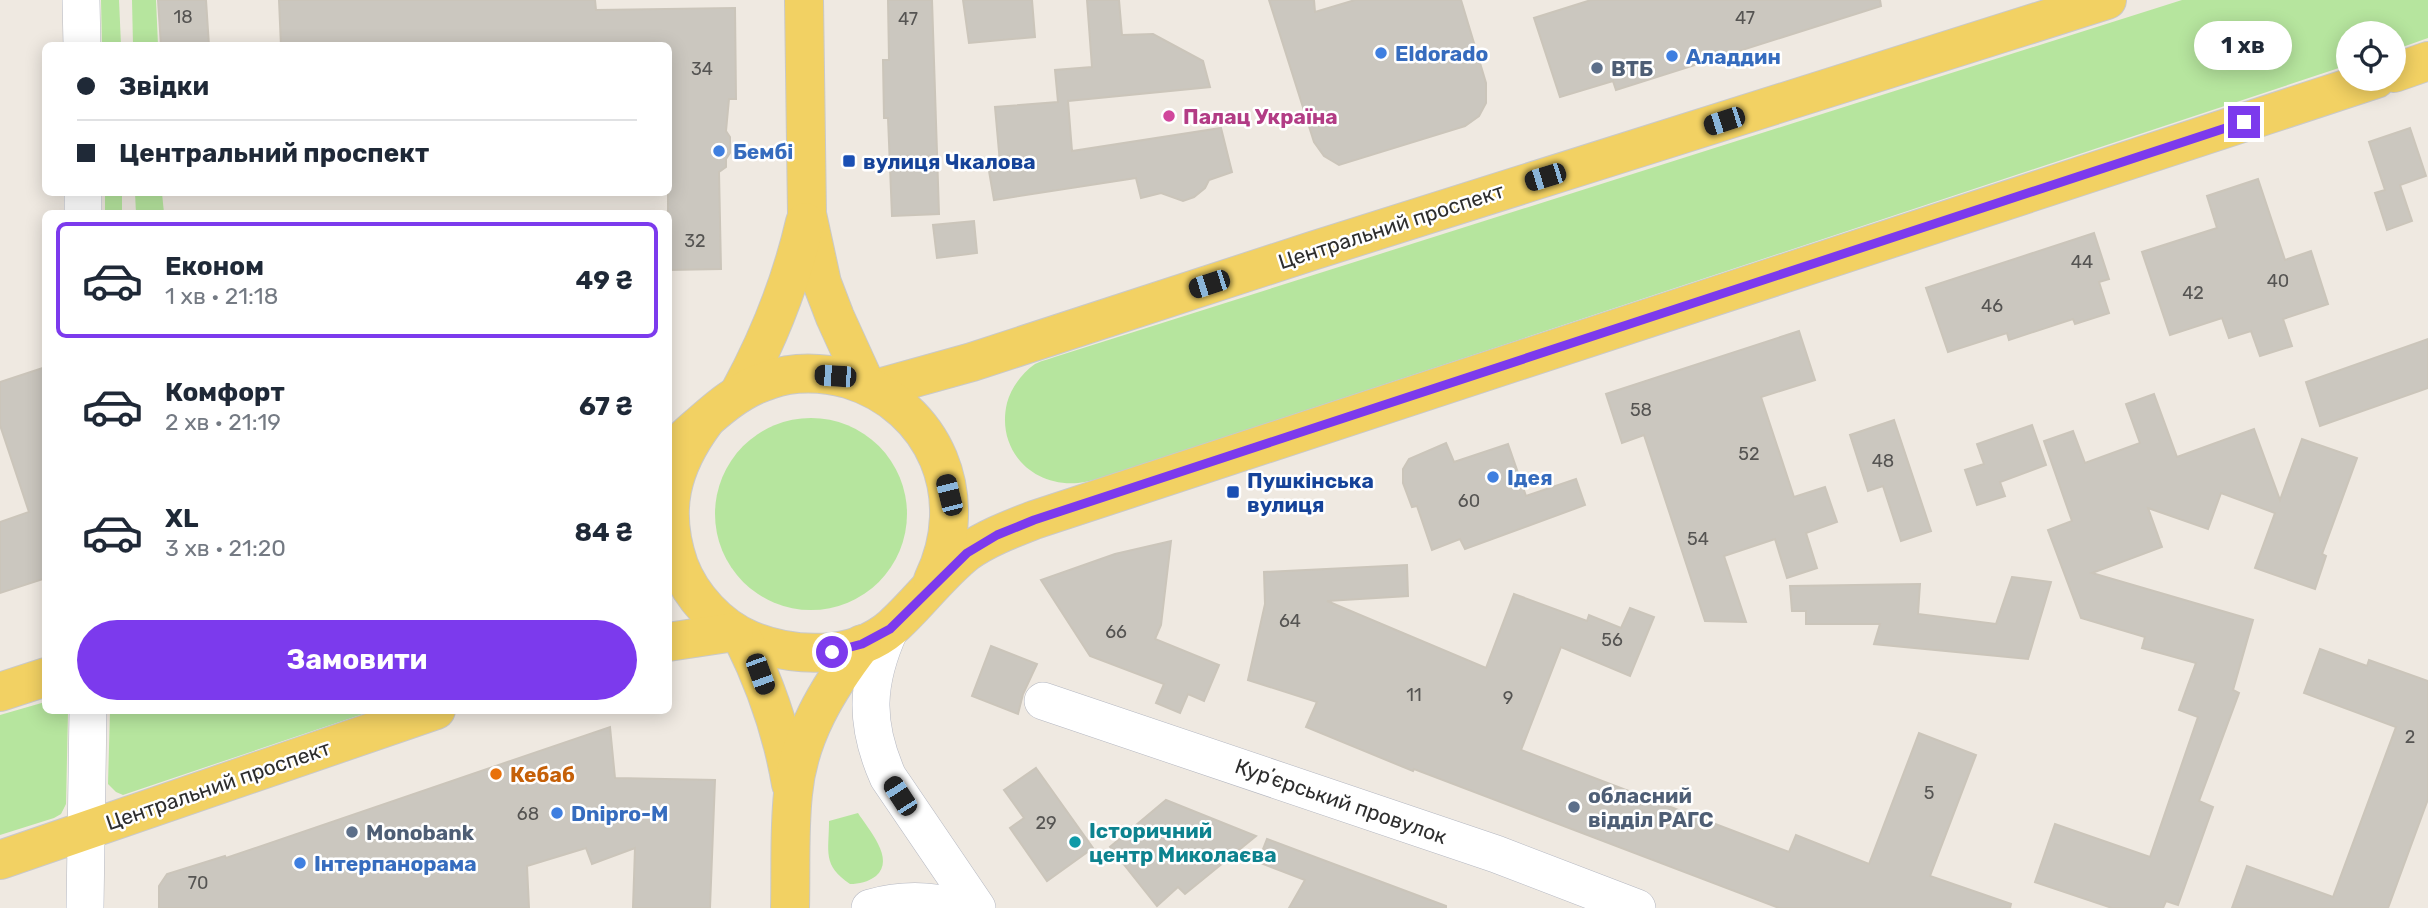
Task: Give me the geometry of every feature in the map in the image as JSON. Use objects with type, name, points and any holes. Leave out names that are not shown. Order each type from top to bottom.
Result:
[{"type":"main road","points":[[804,0],[807,214],[822,283],[835,317],[871,387]]},
{"type":"main road","name":"Центральний проспект","points":[[871,387],[995,355],[1325,247],[2107,0]]},
{"type":"main road","points":[[2406,69],[2428,61]]},
{"type":"main road","points":[[790,908],[793,793],[802,752],[816,713],[837,676],[949,568],[978,545],[1078,504],[1218,461],[2340,91]]},
{"type":"main road","points":[[739,393],[775,321],[789,284],[807,214]]},
{"type":"main road","points":[[672,448],[739,393],[769,379],[802,373],[835,376],[871,387],[903,408],[925,433],[944,473],[949,495],[950,528],[942,561],[927,591]]},
{"type":"main road","points":[[672,489],[677,467],[689,443],[705,421]]},
{"type":"main road","points":[[672,540],[682,572],[696,596],[713,616],[738,635],[771,649],[801,654],[832,652],[876,636]]},
{"type":"main road","points":[[672,642],[738,635]]},
{"type":"main road","points":[[738,635],[760,674],[775,712],[793,793]]},
{"type":"main road","points":[[0,692],[42,678]]},
{"type":"main road","name":"Центральний проспект","points":[[0,860],[424,714]]},
{"type":"street","points":[[81,0],[82,42]]},
{"type":"street","points":[[876,636],[871,691],[872,724],[879,756],[888,777],[977,908]]},
{"type":"street","name":"Курʼєрський провулок","points":[[1043,701],[1496,854],[1637,908]]},
{"type":"street","points":[[85,908],[89,714]]},
{"type":"street","points":[[870,908],[913,901],[956,908]]},
{"type":"green space","points":[[101,0],[119,0],[121,42],[102,42]]},
{"type":"green space","points":[[132,0],[156,0],[158,42],[133,42]]},
{"type":"green space","points":[[2182,0],[2428,0],[2428,38],[2406,46],[2406,21],[2336,21],[2336,69],[1105,477],[1078,483],[1061,483],[1046,479],[1032,472],[1012,450],[1005,420],[1007,403],[1018,381],[1041,361]]},
{"type":"green space","points":[[105,196],[122,196],[122,210],[105,210]]},
{"type":"green space","points":[[135,196],[162,196],[164,210],[136,210]]},
{"type":"green space","points":[[811,418],[848,426],[879,446],[899,477],[907,514],[899,551],[879,582],[848,602],[811,610],[774,602],[743,582],[723,551],[715,514],[723,477],[743,446],[774,426]]},
{"type":"green space","points":[[42,703],[42,714],[68,714],[66,804],[61,814],[0,835],[0,715]]},
{"type":"green space","points":[[110,714],[363,714],[123,795],[108,784]]},
{"type":"green space","points":[[858,813],[878,844],[883,861],[876,876],[850,884],[831,864],[828,850],[829,821]]},
{"type":"building","points":[[158,0],[206,0],[209,42],[161,42]]},
{"type":"building","points":[[279,0],[595,0],[596,10],[735,8],[736,99],[729,99],[726,131],[730,137],[730,153],[726,159],[726,167],[719,172],[721,269],[672,270],[672,210],[668,210],[668,196],[672,196],[672,42],[281,42]]},
{"type":"building","points":[[888,0],[932,0],[939,214],[892,216],[888,118],[884,118],[883,60],[889,60]]},
{"type":"building","points":[[963,0],[1032,0],[1035,37],[969,43]]},
{"type":"building","points":[[1087,0],[1119,0],[1122,35],[1153,34],[1203,61],[1210,87],[1068,101],[1072,151],[1221,128],[1232,172],[1209,180],[1205,188],[1194,197],[1183,201],[1161,193],[1141,198],[1136,178],[994,200],[988,165],[1000,163],[995,107],[1058,102],[1055,70],[1092,67]]},
{"type":"building","name":"Eldorado","points":[[1269,0],[1314,0],[1315,12],[1355,0],[1461,0],[1486,83],[1486,103],[1479,116],[1465,126],[1339,165],[1324,156],[1314,142]]},
{"type":"building","points":[[1591,0],[1880,0],[1881,6],[1616,90],[1613,81],[1560,97],[1534,18]]},
{"type":"building","points":[[2410,128],[2426,176],[2400,185],[2412,221],[2387,230],[2375,193],[2385,190],[2369,142]]},
{"type":"building","points":[[2258,179],[2285,260],[2311,251],[2328,304],[2283,319],[2292,346],[2260,356],[2251,331],[2229,338],[2222,318],[2170,335],[2142,252],[2217,228],[2207,196]]},
{"type":"building","points":[[974,221],[977,253],[937,258],[933,225]]},
{"type":"building","points":[[2094,233],[2109,279],[2099,282],[2109,313],[2075,324],[2073,319],[2009,340],[2007,333],[1948,352],[1926,288]]},
{"type":"building","points":[[1799,331],[1815,380],[1761,397],[1794,497],[1825,487],[1837,522],[1806,533],[1817,568],[1787,578],[1775,539],[1724,556],[1746,622],[1705,621],[1644,435],[1622,443],[1606,394]]},
{"type":"building","points":[[2428,339],[2428,388],[2320,426],[2306,382]]},
{"type":"building","points":[[42,368],[42,579],[0,593],[0,522],[29,512],[0,425],[0,382]]},
{"type":"building","points":[[2154,394],[2177,457],[2254,429],[2280,500],[2302,439],[2357,458],[2322,554],[2326,556],[2315,589],[2255,568],[2275,513],[2221,493],[2208,529],[2148,508],[2162,547],[2092,573],[2253,620],[2233,690],[2239,693],[2199,801],[2213,807],[2178,905],[2166,901],[2163,908],[2112,908],[2035,882],[2055,824],[2150,857],[2198,717],[2179,710],[2196,663],[2142,648],[2145,637],[2081,618],[2048,530],[2072,521],[2044,441],[2073,431],[2085,463],[2140,443],[2126,404]]},
{"type":"building","points":[[1894,420],[1931,531],[1901,541],[1883,486],[1868,491],[1850,435]]},
{"type":"building","points":[[2032,425],[2046,465],[2000,482],[2005,496],[1977,505],[1965,470],[1984,464],[1977,444]]},
{"type":"building","points":[[1446,443],[1454,462],[1508,444],[1526,496],[1576,479],[1585,505],[1465,549],[1460,539],[1432,550],[1417,506],[1412,507],[1403,483],[1403,469],[1409,459]]},
{"type":"building","points":[[1171,541],[1161,625],[1155,639],[1219,665],[1204,701],[1188,694],[1180,713],[1156,703],[1164,684],[1090,656],[1041,580],[1115,554]]},
{"type":"building","points":[[1407,565],[1408,596],[1327,601],[1486,668],[1514,594],[1587,621],[1589,615],[1621,628],[1630,608],[1654,617],[1630,676],[1561,647],[1521,750],[1789,852],[1796,835],[1869,864],[1919,733],[1976,755],[1930,876],[2011,904],[2010,908],[1779,908],[1414,769],[1413,771],[1306,727],[1317,702],[1248,680],[1265,604],[1264,572]]},
{"type":"building","points":[[2012,577],[2051,582],[2028,659],[1874,644],[1880,624],[1806,624],[1806,611],[1792,611],[1790,586],[1920,584],[1918,614],[1996,624]]},
{"type":"building","points":[[991,646],[1037,664],[1023,694],[1018,714],[972,696]]},
{"type":"building","points":[[2320,649],[2367,666],[2369,660],[2428,681],[2428,799],[2388,908],[2232,908],[2247,866],[2333,897],[2396,727],[2304,693]]},
{"type":"building","points":[[610,727],[615,778],[715,780],[710,908],[633,908],[635,848],[592,864],[586,848],[527,866],[529,908],[159,908],[159,886],[167,874],[225,856],[226,858]]},
{"type":"building","points":[[1036,768],[1093,848],[1047,881],[1010,828],[1024,818],[1004,790]]},
{"type":"building","points":[[1166,800],[1256,836],[1185,894],[1178,887],[1157,906],[1110,847]]},
{"type":"building","points":[[1267,839],[1446,908],[1289,908],[1305,880],[1258,862]]},
{"type":"place","name":"Eldorado","points":[[1381,53]]},
{"type":"place","name":"Аладдин","points":[[1672,56]]},
{"type":"place","name":"ВТБ","points":[[1597,68]]},
{"type":"place","name":"Палац Україна","points":[[1169,116]]},
{"type":"place","name":"Бембі","points":[[719,151]]},
{"type":"place","name":"вулиця Чкалова","points":[[849,161]]},
{"type":"place","name":"Ідея","points":[[1493,477]]},
{"type":"place","name":"Пушкінська вулиця","points":[[1233,492]]},
{"type":"place","name":"Кебаб","points":[[496,774]]},
{"type":"place","name":"обласний відділ РАГС","points":[[1574,807]]},
{"type":"place","name":"Dnipro-M","points":[[557,813]]},
{"type":"place","name":"Monobank","points":[[352,832]]},
{"type":"place","name":"Історичний центр Миколаєва","points":[[1075,842]]},
{"type":"place","name":"Інтерпанорама","points":[[300,863]]},
{"type":"route","points":[[832,652],[862,644],[890,629],[967,553],[997,535],[1034,520],[2244,122]]}]
